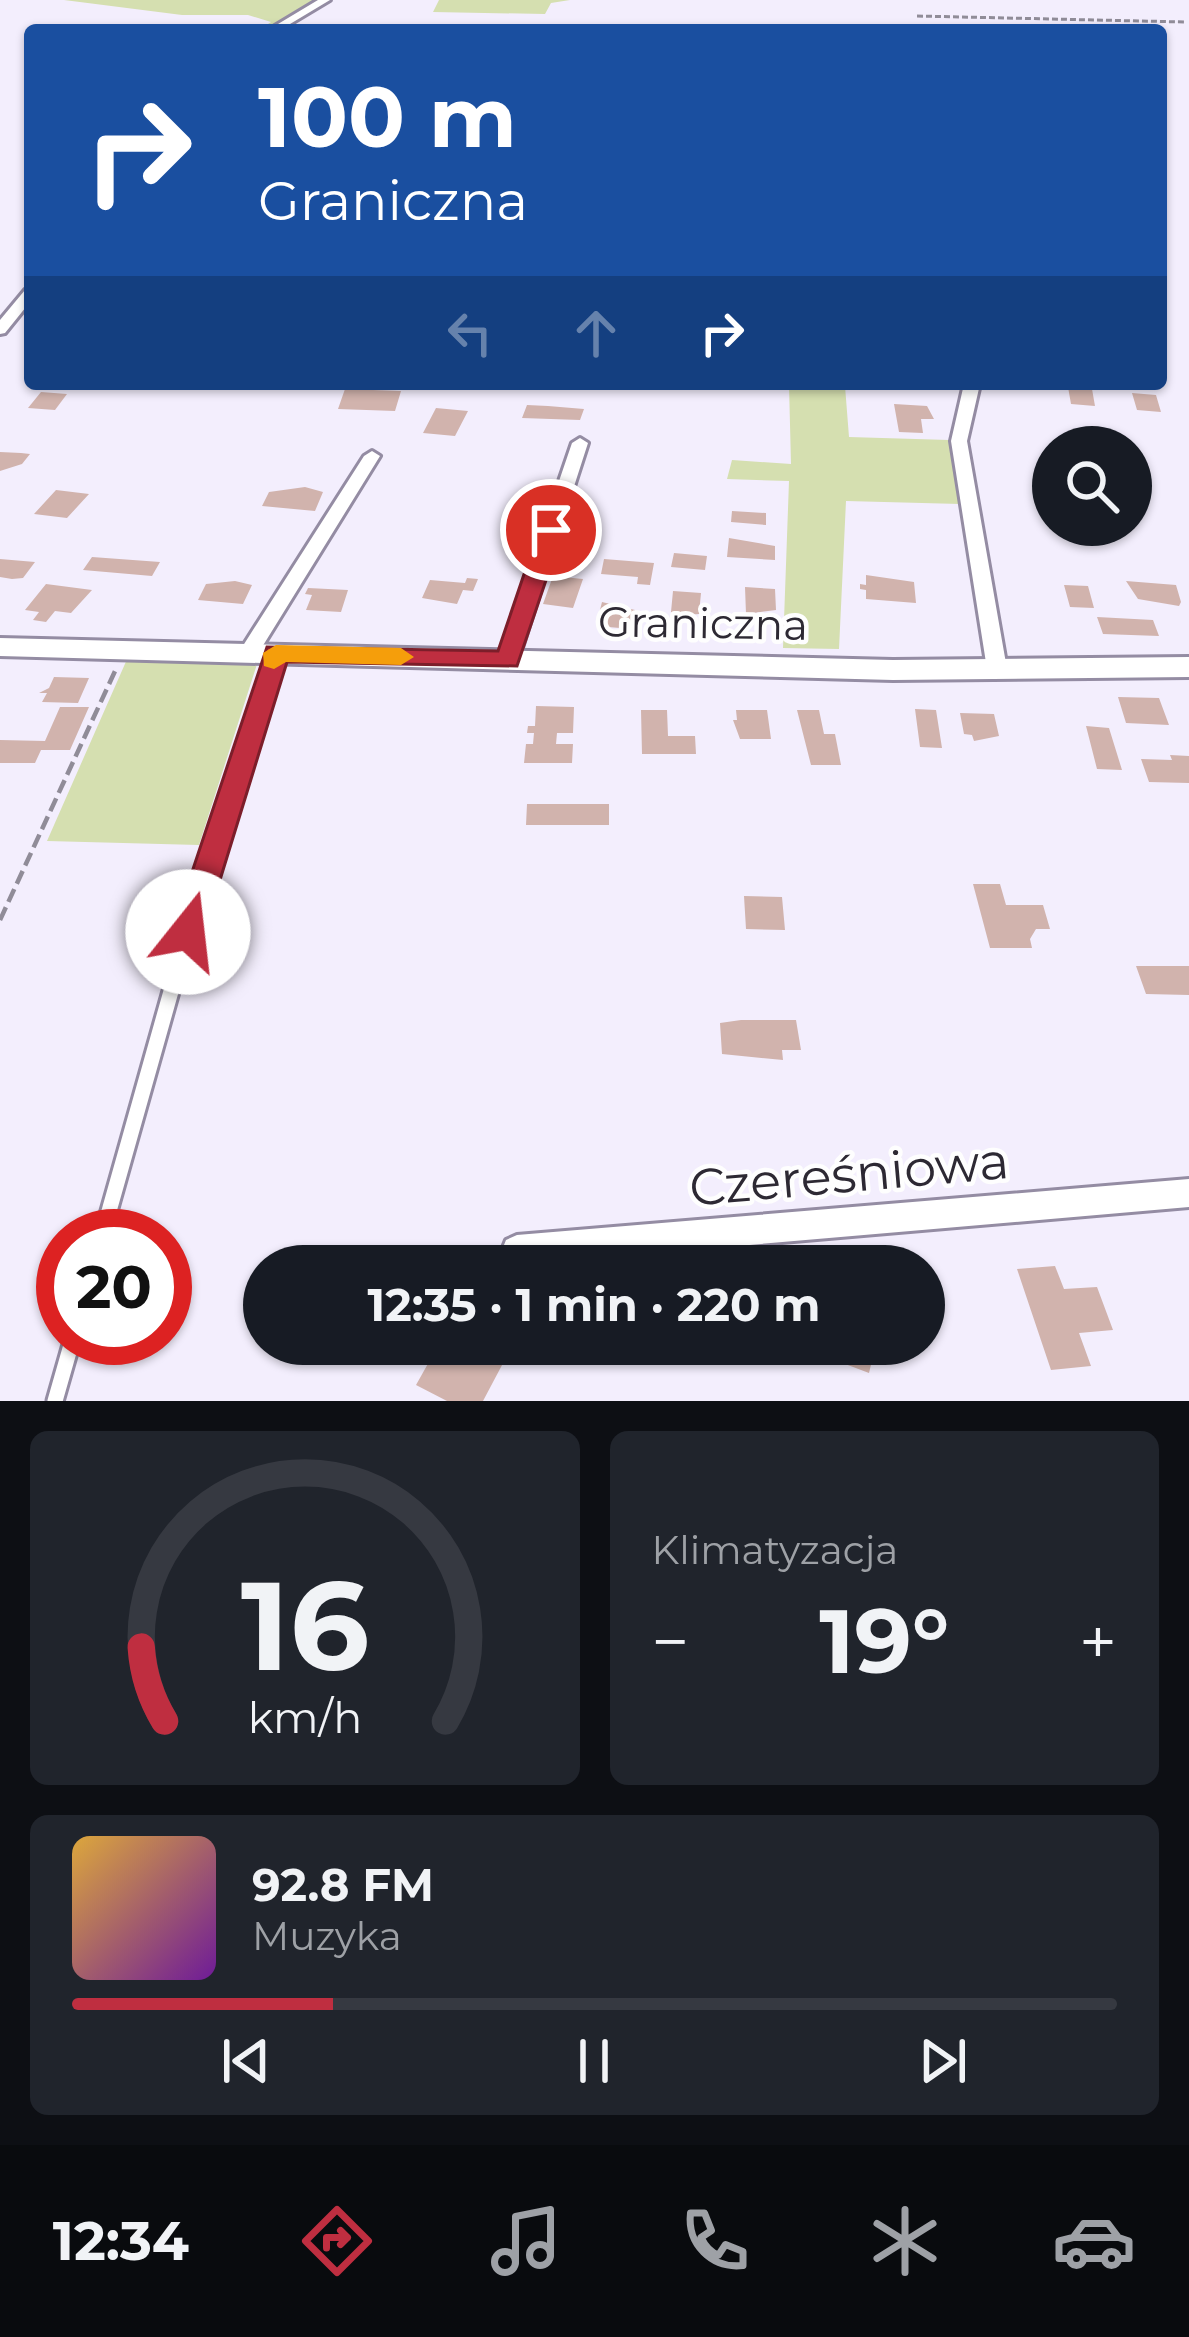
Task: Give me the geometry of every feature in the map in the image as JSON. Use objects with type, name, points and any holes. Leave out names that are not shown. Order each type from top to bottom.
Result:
[{"type":"street","points":[[283,24],[325,0]]},
{"type":"street","points":[[0,330],[24,300]]},
{"type":"street","points":[[972,390],[973,400],[959,424],[958,441],[997,669]]},
{"type":"street","points":[[508,660],[580,443]]},
{"type":"street","points":[[263,653],[372,456]]},
{"type":"street","name":"Graniczna","points":[[0,647],[997,669],[1189,667]]},
{"type":"street","name":"Czereśniowa","points":[[576,1245],[1189,1193]]},
{"type":"lane","points":[[110,1209],[263,653]]},
{"type":"lane","points":[[55,1401],[65,1365]]},
{"type":"path","points":[[917,16],[1185,22]]},
{"type":"path","points":[[0,920],[126,649]]},
{"type":"green space","points":[[64,0],[319,0],[279,24],[248,15],[182,15]]},
{"type":"green space","points":[[439,0],[570,0],[551,3],[545,14],[433,12]]},
{"type":"green space","points":[[789,390],[845,390],[849,437],[949,440],[960,504],[846,501],[839,649],[783,648],[789,481],[727,479],[732,460],[791,464]]},
{"type":"green space","points":[[128,657],[258,661],[199,845],[47,841]]},
{"type":"building","points":[[345,390],[401,391],[395,411],[338,409]]},
{"type":"building","points":[[1069,390],[1092,390],[1095,406],[1071,404]]},
{"type":"building","points":[[41,392],[67,394],[55,410],[28,408]]},
{"type":"building","points":[[1132,393],[1156,395],[1161,412],[1137,410]]},
{"type":"building","points":[[894,404],[927,406],[934,419],[921,419],[923,433],[899,432]]},
{"type":"building","points":[[527,405],[584,409],[580,420],[522,418]]},
{"type":"building","points":[[436,408],[468,411],[455,436],[423,433]]},
{"type":"building","points":[[0,452],[30,454],[22,464],[0,471]]},
{"type":"building","points":[[305,487],[323,492],[315,511],[262,506],[269,492]]},
{"type":"building","points":[[56,490],[89,494],[67,518],[34,514]]},
{"type":"building","points":[[732,511],[766,513],[766,525],[731,522]]},
{"type":"building","points":[[556,534],[595,538],[591,553],[551,550]]},
{"type":"building","points":[[729,538],[775,546],[775,560],[727,557]]},
{"type":"building","points":[[674,553],[707,556],[705,570],[671,567]]},
{"type":"building","points":[[92,557],[160,562],[152,576],[83,570]]},
{"type":"building","points":[[0,559],[35,562],[23,578],[12,579],[0,577]]},
{"type":"building","points":[[604,559],[654,563],[650,585],[637,584],[638,577],[601,574]]},
{"type":"building","points":[[866,575],[914,582],[916,603],[866,599],[860,584],[866,585]]},
{"type":"building","points":[[553,576],[583,579],[573,608],[543,604]]},
{"type":"building","points":[[467,578],[478,579],[473,591],[463,590],[457,604],[422,598],[430,580],[465,583]]},
{"type":"building","points":[[235,581],[252,585],[243,604],[198,600],[206,584]]},
{"type":"building","points":[[1126,581],[1176,585],[1181,602],[1179,606],[1138,599]]},
{"type":"building","points":[[46,584],[92,590],[71,613],[55,611],[46,622],[33,620],[39,612],[25,610]]},
{"type":"building","points":[[1064,585],[1088,586],[1094,608],[1070,607]]},
{"type":"building","points":[[745,587],[775,589],[776,610],[746,614]]},
{"type":"building","points":[[308,588],[348,590],[341,612],[306,610],[312,595],[305,594]]},
{"type":"building","points":[[673,591],[701,593],[699,614],[676,616],[671,612]]},
{"type":"building","points":[[602,602],[635,610],[632,629],[596,626]]},
{"type":"building","points":[[1097,617],[1153,620],[1159,636],[1103,634]]},
{"type":"building","points":[[54,677],[89,678],[78,703],[42,702],[47,693],[39,693],[49,688]]},
{"type":"building","points":[[1118,697],[1159,698],[1169,725],[1126,723]]},
{"type":"building","points":[[536,706],[574,707],[573,733],[557,733],[556,744],[573,744],[572,763],[524,763],[526,744],[533,744],[534,733],[527,733],[528,726],[535,726]]},
{"type":"building","points":[[60,707],[89,707],[70,750],[41,750],[35,763],[0,763],[0,740],[45,741]]},
{"type":"building","points":[[915,709],[936,710],[942,748],[920,747]]},
{"type":"building","points":[[641,710],[667,710],[668,736],[695,736],[696,754],[642,754]]},
{"type":"building","points":[[736,710],[767,710],[771,739],[740,739],[733,720],[737,720]]},
{"type":"building","points":[[797,710],[819,710],[824,734],[835,734],[841,765],[811,765]]},
{"type":"building","points":[[960,713],[994,714],[999,736],[974,741],[972,735],[964,734]]},
{"type":"building","points":[[1086,726],[1109,728],[1122,770],[1097,769]]},
{"type":"building","points":[[1170,755],[1189,756],[1189,783],[1149,782],[1141,759],[1172,760]]},
{"type":"building","points":[[527,804],[609,804],[609,825],[526,825]]},
{"type":"building","points":[[973,884],[1000,884],[1006,905],[1043,905],[1050,929],[1036,929],[1030,939],[1032,948],[990,948]]},
{"type":"building","points":[[744,896],[782,897],[785,930],[746,929]]},
{"type":"building","points":[[1136,966],[1189,966],[1189,995],[1146,994]]},
{"type":"building","points":[[796,1020],[801,1050],[782,1050],[783,1060],[722,1054],[720,1023]]},
{"type":"building","points":[[1055,1266],[1064,1289],[1097,1287],[1113,1330],[1079,1333],[1091,1366],[1051,1370],[1017,1269]]},
{"type":"building","points":[[427,1365],[502,1365],[483,1401],[447,1401],[416,1385]]},
{"type":"building","points":[[848,1365],[871,1365],[869,1373]]},
{"type":"slow traffic","points":[[274,660],[276,653],[401,657]]},
{"type":"route","points":[[188,932],[276,653],[508,660],[551,530]]}]
